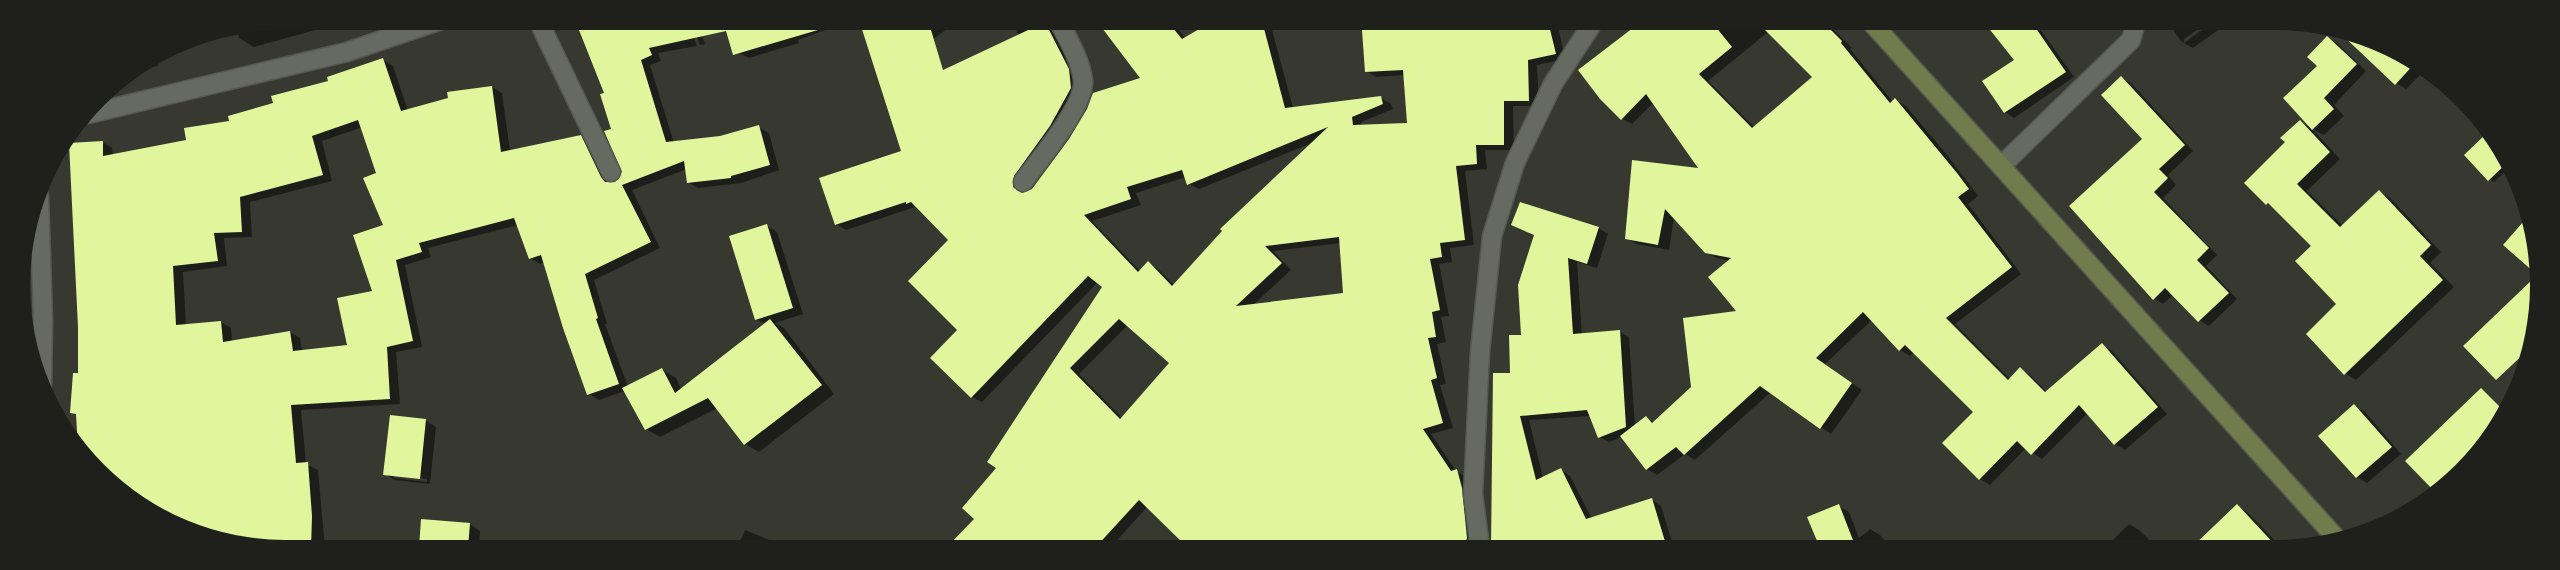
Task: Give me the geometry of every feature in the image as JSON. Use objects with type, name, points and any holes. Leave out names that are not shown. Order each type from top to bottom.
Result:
[{"type":"main road","points":[[1878,30],[2332,533]]},
{"type":"street","points":[[99,111],[347,51],[411,30]]},
{"type":"street","points":[[543,30],[611,172]]},
{"type":"street","points":[[1023,182],[1075,109],[1083,82],[1074,50],[1063,30]]},
{"type":"street","points":[[1479,540],[1473,494],[1480,352],[1492,236],[1515,163],[1553,84],[1588,30]]},
{"type":"street","points":[[2001,166],[2131,40],[2134,30]]},
{"type":"street","points":[[40,217],[42,362]]},
{"type":"building","points":[[579,30],[818,30],[733,55],[726,31],[649,48],[652,55],[641,60],[666,142],[720,136],[759,125],[770,165],[731,176],[731,178],[687,183],[684,161],[622,185],[651,242],[585,274],[598,318],[596,319],[619,384],[587,395],[563,328],[541,255],[529,259],[514,218],[419,243],[422,252],[396,260],[413,341],[387,347],[390,399],[291,405],[296,463],[308,462],[311,540],[252,538],[187,521],[157,506],[117,477],[93,453],[77,432],[76,414],[70,413],[73,373],[78,373],[69,149],[73,143],[103,141],[103,156],[186,140],[184,128],[229,121],[228,116],[273,103],[271,96],[328,81],[327,77],[383,58],[401,111],[448,98],[447,92],[492,86],[501,152],[581,135],[601,177],[605,182],[615,182],[622,172],[604,131],[611,129],[600,94],[604,93]],"holes":[[[358,120],[376,173],[363,178],[383,225],[353,235],[372,291],[337,298],[347,345],[293,351],[290,331],[223,342],[221,321],[176,325],[173,266],[218,261],[214,233],[242,232],[240,197],[323,175],[312,136]]]},
{"type":"building","points":[[862,30],[931,30],[943,70],[1028,30],[1049,30],[1069,69],[1071,88],[1050,126],[1014,176],[1013,187],[1022,193],[1032,189],[1069,139],[1087,109],[1093,93],[1140,78],[1104,30],[1174,30],[1182,39],[1198,30],[1264,30],[1285,108],[1381,96],[1383,104],[1352,117],[1353,125],[1407,123],[1403,70],[1365,72],[1362,30],[1550,30],[1556,54],[1528,60],[1529,101],[1504,101],[1504,145],[1476,145],[1477,164],[1456,166],[1465,240],[1440,243],[1442,257],[1430,259],[1440,310],[1432,312],[1436,337],[1428,338],[1437,378],[1431,380],[1443,423],[1423,429],[1451,471],[1457,469],[1462,488],[1466,540],[1180,540],[1139,500],[1102,540],[954,540],[974,519],[962,508],[996,468],[987,462],[1102,287],[1088,276],[971,398],[930,358],[957,330],[908,281],[948,240],[911,202],[835,225],[819,178],[901,151]],"holes":[[[1328,127],[1220,229],[1222,231],[1172,286],[1148,261],[1138,272],[1084,215],[1131,199],[1127,187],[1182,170],[1187,185]],[[1339,237],[1343,293],[1236,306],[1282,263],[1265,246]],[[1119,319],[1169,363],[1120,419],[1070,368]]]},
{"type":"building","points":[[1630,30],[1718,30],[1732,47],[1699,74],[1752,128],[1812,77],[1765,30],[1831,30],[1890,103],[1895,98],[1957,173],[1969,189],[1958,197],[2012,267],[1946,318],[2008,380],[2020,367],[2045,392],[2102,343],[2158,407],[2114,445],[2079,405],[2031,455],[2017,441],[1979,480],[1942,443],[1973,412],[1905,345],[1899,351],[1863,312],[1816,358],[1852,383],[1820,429],[1760,386],[1684,455],[1676,447],[1646,470],[1620,436],[1646,416],[1652,423],[1691,387],[1683,318],[1736,311],[1708,277],[1731,258],[1705,253],[1665,209],[1658,245],[1625,239],[1632,160],[1698,168],[1646,94],[1621,120],[1600,99],[1578,70]]},
{"type":"building","points":[[1990,30],[2037,30],[2066,72],[2004,113],[1982,81],[2014,60]]},
{"type":"building","points":[[2327,36],[2357,64],[2324,98],[2334,109],[2312,130],[2283,98],[2317,66],[2307,57]]},
{"type":"building","points":[[2349,42],[2373,49],[2410,69],[2395,85]]},
{"type":"building","points":[[2121,76],[2185,145],[2159,169],[2168,178],[2154,192],[2209,248],[2197,260],[2229,293],[2198,322],[2165,288],[2153,300],[2069,206],[2142,139],[2101,95]]},
{"type":"building","points":[[2300,120],[2330,152],[2297,184],[2340,227],[2379,190],[2431,245],[2420,256],[2443,280],[2344,375],[2306,334],[2336,304],[2295,261],[2311,246],[2268,203],[2266,205],[2244,183],[2285,142],[2280,138]]},
{"type":"building","points":[[2483,137],[2502,168],[2488,181],[2464,155]]},
{"type":"building","points":[[1520,202],[1599,227],[1587,264],[1568,258],[1573,334],[1620,330],[1626,427],[1598,438],[1587,410],[1520,416],[1536,480],[1561,468],[1586,519],[1652,498],[1665,540],[1491,540],[1493,373],[1510,373],[1509,335],[1521,335],[1518,285],[1534,235],[1511,225]]},
{"type":"building","points":[[2522,223],[2529,268],[2503,245]]},
{"type":"building","points":[[767,224],[793,308],[755,320],[729,236]]},
{"type":"building","points":[[2530,282],[2528,318],[2519,359],[2496,380],[2463,346]]},
{"type":"building","points":[[770,319],[822,385],[744,445],[708,398],[645,430],[622,388],[662,368],[675,393]]},
{"type":"building","points":[[2481,388],[2499,406],[2467,453],[2430,487],[2405,461]]},
{"type":"building","points":[[2354,404],[2392,447],[2356,478],[2318,436]]},
{"type":"building","points":[[390,415],[426,419],[420,479],[383,475]]},
{"type":"building","points":[[1839,504],[1853,540],[1817,540],[1807,517]]},
{"type":"building","points":[[2237,504],[2271,540],[2199,540]]},
{"type":"building","points":[[421,519],[470,523],[469,540],[420,540]]}]
